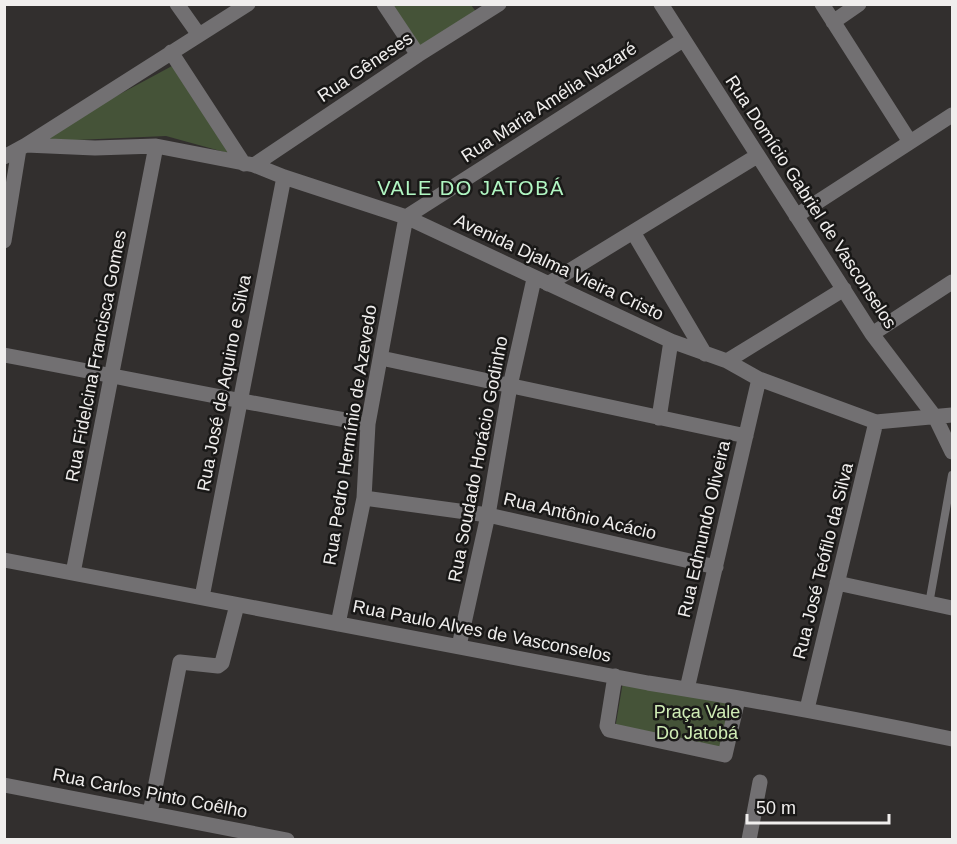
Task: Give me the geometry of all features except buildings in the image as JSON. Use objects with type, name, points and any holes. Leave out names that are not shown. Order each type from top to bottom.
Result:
[{"type":"street","points":[[177,4],[199,35]]},
{"type":"street","points":[[4,157],[248,4]]},
{"type":"street","points":[[384,4],[418,55]]},
{"type":"street","name":"Rua Gêneses","points":[[249,164],[418,55],[481,9],[499,4]]},
{"type":"street","name":"Rua Domício Gabriel de Vasconselos","points":[[661,4],[872,333],[935,417],[952,452]]},
{"type":"street","points":[[822,4],[910,142]]},
{"type":"street","points":[[833,22],[859,4]]},
{"type":"street","name":"Rua Maria Amélia Nazaré","points":[[406,217],[683,40]]},
{"type":"street","points":[[171,52],[249,164]]},
{"type":"street","points":[[796,216],[952,115]]},
{"type":"street","name":"Avenida Djalma Vieira Cristo","points":[[23,147],[156,146],[249,164],[406,217],[671,341],[727,361],[759,379],[876,422],[952,415]]},
{"type":"street","name":"Rua Fidelcina Francisca Gomes","points":[[73,573],[156,146]]},
{"type":"street","points":[[4,241],[23,147]]},
{"type":"street","points":[[541,282],[633,232],[758,156]]},
{"type":"street","name":"Rua José de Aquino e Silva","points":[[201,597],[284,177]]},
{"type":"street","name":"Rua Pedro Hermínio de Azevedo","points":[[338,624],[364,498],[368,424],[406,217]]},
{"type":"street","points":[[633,232],[705,354]]},
{"type":"street","name":"Rua Soudado Horácio Godinho","points":[[459,646],[488,515],[510,386],[541,282]]},
{"type":"street","points":[[872,333],[952,282]]},
{"type":"street","points":[[727,361],[844,289]]},
{"type":"street","points":[[659,418],[671,341]]},
{"type":"street","points":[[4,355],[240,402],[368,424]]},
{"type":"street","points":[[381,358],[746,436]]},
{"type":"street","name":"Rua Edmundo Oliveira","points":[[687,689],[759,379]]},
{"type":"street","name":"Rua José Teófilo da Silva","points":[[807,709],[876,422]]},
{"type":"street","name":"Rua Antônio Acácio","points":[[364,498],[488,515],[716,567]]},
{"type":"street","name":"Rua Paulo Alves de Vasconselos","points":[[4,560],[738,699],[807,709],[952,739]]},
{"type":"street","points":[[837,583],[952,608]]},
{"type":"street","points":[[150,813],[180,662],[218,666],[222,663],[237,605]]},
{"type":"street","points":[[615,676],[607,726],[609,730],[725,755],[738,699]]},
{"type":"street","points":[[749,840],[760,782]]},
{"type":"street","name":"Rua Carlos Pinto Coêlho","points":[[4,785],[287,840]]},
{"type":"lane","points":[[929,604],[952,476]]},
{"type":"green space","points":[[391,5],[471,5],[477,13],[420,48]]},
{"type":"green space","points":[[172,66],[235,155],[166,136],[31,142]]},
{"type":"green space","name":"Praça Vale Do Jatobá","points":[[623,682],[733,704],[721,753],[615,729]]},
{"type":"district","name":"VALE DO JATOBÁ","points":[[471,188]]}]
